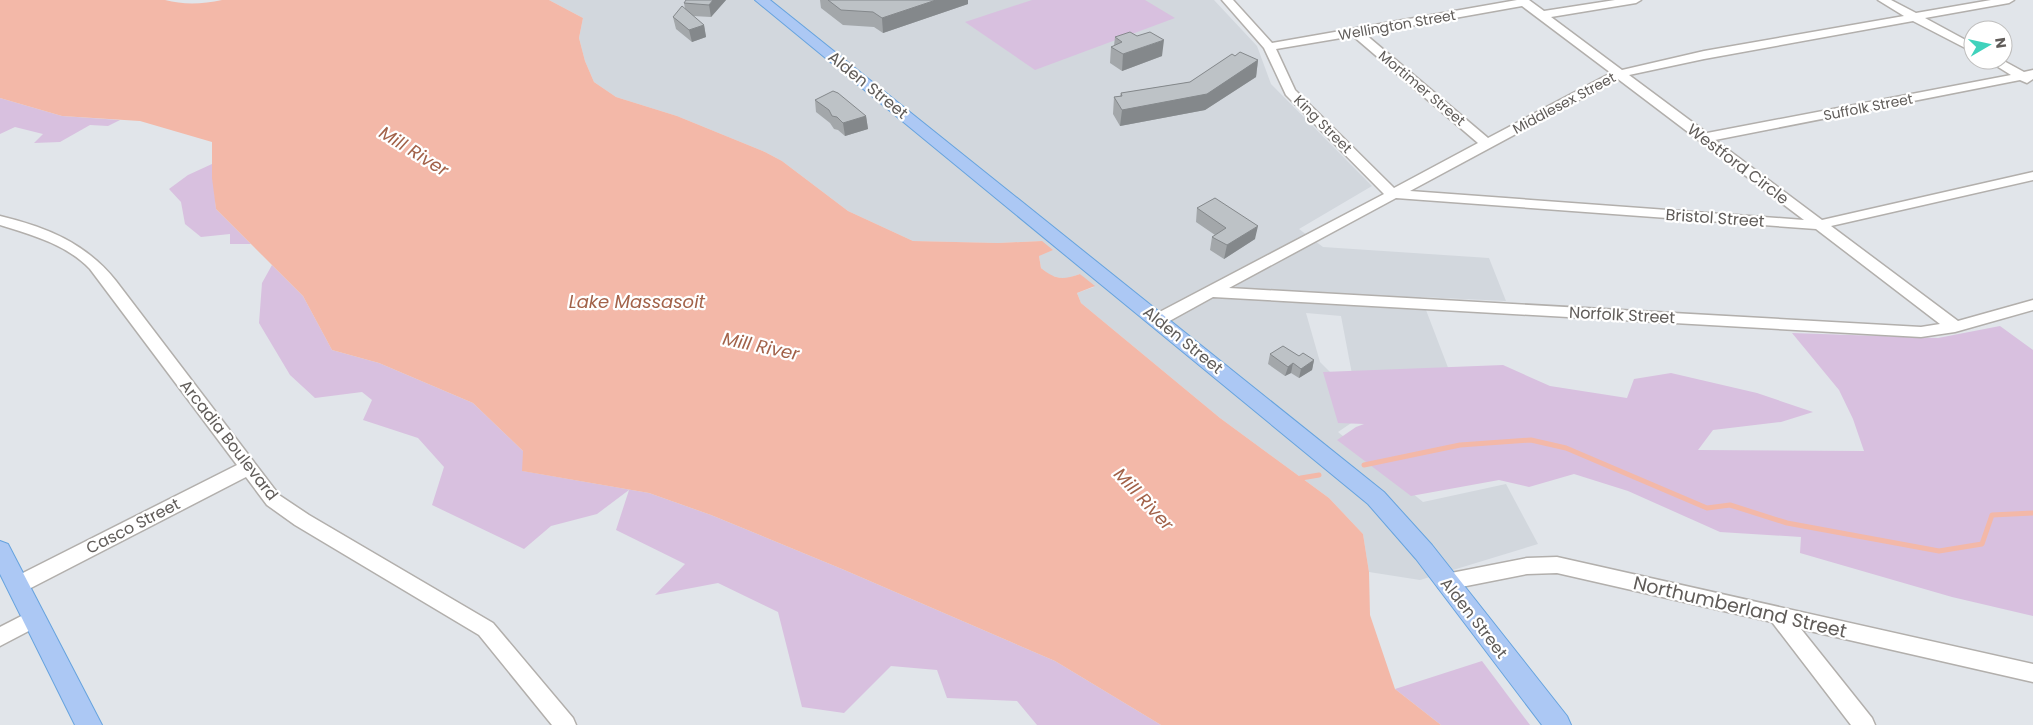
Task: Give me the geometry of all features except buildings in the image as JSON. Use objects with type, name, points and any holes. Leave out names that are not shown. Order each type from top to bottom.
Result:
[{"type":"main road","name":"Alden Street","points":[[762,0],[1376,498],[1424,552],[1558,725]]},
{"type":"main road","points":[[0,551],[89,725]]},
{"type":"street","name":"King Street","points":[[1226,0],[1269,47],[1290,92],[1392,194]]},
{"type":"street","points":[[1541,15],[1636,0]]},
{"type":"street","points":[[1883,0],[1963,44]]},
{"type":"street","name":"Middlesex Street","points":[[1158,320],[1618,74],[1704,55],[2009,0]]},
{"type":"street","name":"Wellington Street","points":[[1269,47],[1523,1]]},
{"type":"street","name":"Westford Circle","points":[[1523,1],[1955,327]]},
{"type":"street","name":"Mortimer Street","points":[[1356,32],[1488,144]]},
{"type":"street","points":[[2013,69],[2029,77]]},
{"type":"street","name":"Suffolk Street","points":[[1703,138],[2029,77]]},
{"type":"street","name":"Bristol Street","points":[[1392,194],[1818,225],[2033,176]]},
{"type":"street","name":"Arcadia Boulevard","points":[[0,220],[38,233],[72,248],[94,264],[273,500],[293,514],[486,629],[565,725]]},
{"type":"street","name":"Norfolk Street","points":[[1208,292],[1921,332],[1955,327],[2033,305]]},
{"type":"street","name":"Casco Street","points":[[18,585],[248,468]]},
{"type":"street","name":"Northumberland Street","points":[[1446,582],[1527,566],[1557,565],[2033,673]]},
{"type":"street","points":[[1778,615],[1864,725]]},
{"type":"street","points":[[0,637],[35,618]]},
{"type":"shaded area","points":[[549,0],[1214,0],[1257,46],[1271,84],[1372,186],[1299,229],[1323,247],[1489,258],[1506,301],[1421,297],[1452,378],[1352,374],[1341,316],[1306,313],[1320,362],[1369,411],[1338,432],[1423,502],[1506,484],[1538,544],[1420,580],[1369,572],[1363,534],[1329,498],[1220,418],[1081,303],[1077,293],[1094,287],[1080,274],[1066,279],[1051,276],[1041,268],[1039,256],[1042,241],[998,243],[913,241],[848,211],[782,161],[765,152],[677,116],[616,97],[594,82],[585,61],[579,38],[583,18]]},
{"type":"shaded area","points":[[1032,0],[1145,0],[1175,18],[1035,70],[965,22]]},
{"type":"shaded area","points":[[0,98],[62,116],[120,120],[108,126],[90,125],[60,142],[34,143],[43,134],[15,127],[0,134]]},
{"type":"shaded area","points":[[212,164],[216,209],[251,244],[230,244],[230,234],[201,237],[185,224],[181,202],[169,189],[188,175]]},
{"type":"shaded area","points":[[272,265],[303,296],[332,350],[379,363],[473,403],[523,451],[523,471],[649,493],[711,515],[1055,661],[1161,725],[1037,725],[1017,701],[947,698],[937,670],[891,666],[844,713],[802,707],[778,612],[718,583],[655,595],[685,564],[616,530],[629,490],[597,514],[551,526],[524,549],[432,505],[444,467],[418,438],[363,420],[372,400],[362,392],[315,398],[290,375],[259,323],[262,283]]},
{"type":"shaded area","points":[[2000,326],[2033,350],[2033,616],[1952,597],[1800,553],[1801,537],[1720,532],[1628,491],[1574,474],[1529,487],[1499,480],[1411,496],[1337,440],[1364,424],[1338,423],[1323,372],[1503,365],[1550,386],[1627,398],[1634,379],[1671,373],[1757,393],[1813,412],[1781,422],[1713,430],[1698,450],[1864,451],[1853,419],[1839,390],[1792,333],[1938,338]]},
{"type":"shaded area","points":[[1482,661],[1530,725],[1441,725],[1395,689]]},
{"type":"water","name":"Lake Massasoit","points":[[0,0],[165,0],[193,3],[222,0],[549,0],[583,18],[579,38],[585,61],[594,82],[616,97],[677,116],[765,152],[782,161],[848,211],[913,241],[998,243],[1042,241],[1053,250],[1039,256],[1041,268],[1059,278],[1080,274],[1095,286],[1077,293],[1081,303],[1220,418],[1329,498],[1363,534],[1369,572],[1370,615],[1395,689],[1441,725],[1161,725],[1055,661],[711,515],[649,493],[522,471],[523,451],[473,403],[379,363],[332,350],[303,296],[216,209],[212,178],[212,142],[140,121],[62,116],[0,98]]},
{"type":"waterway","points":[[1364,465],[1460,445],[1531,440],[1566,448],[1707,508],[1730,505],[1787,523],[1939,551],[1982,544],[1992,515],[2033,513]]},
{"type":"waterway","points":[[1301,478],[1319,475]]},
{"type":"water label","name":"Mill River","points":[[414,151]]},
{"type":"water label","name":"Mill River","points":[[761,346]]},
{"type":"water label","name":"Mill River","points":[[1144,499]]}]
